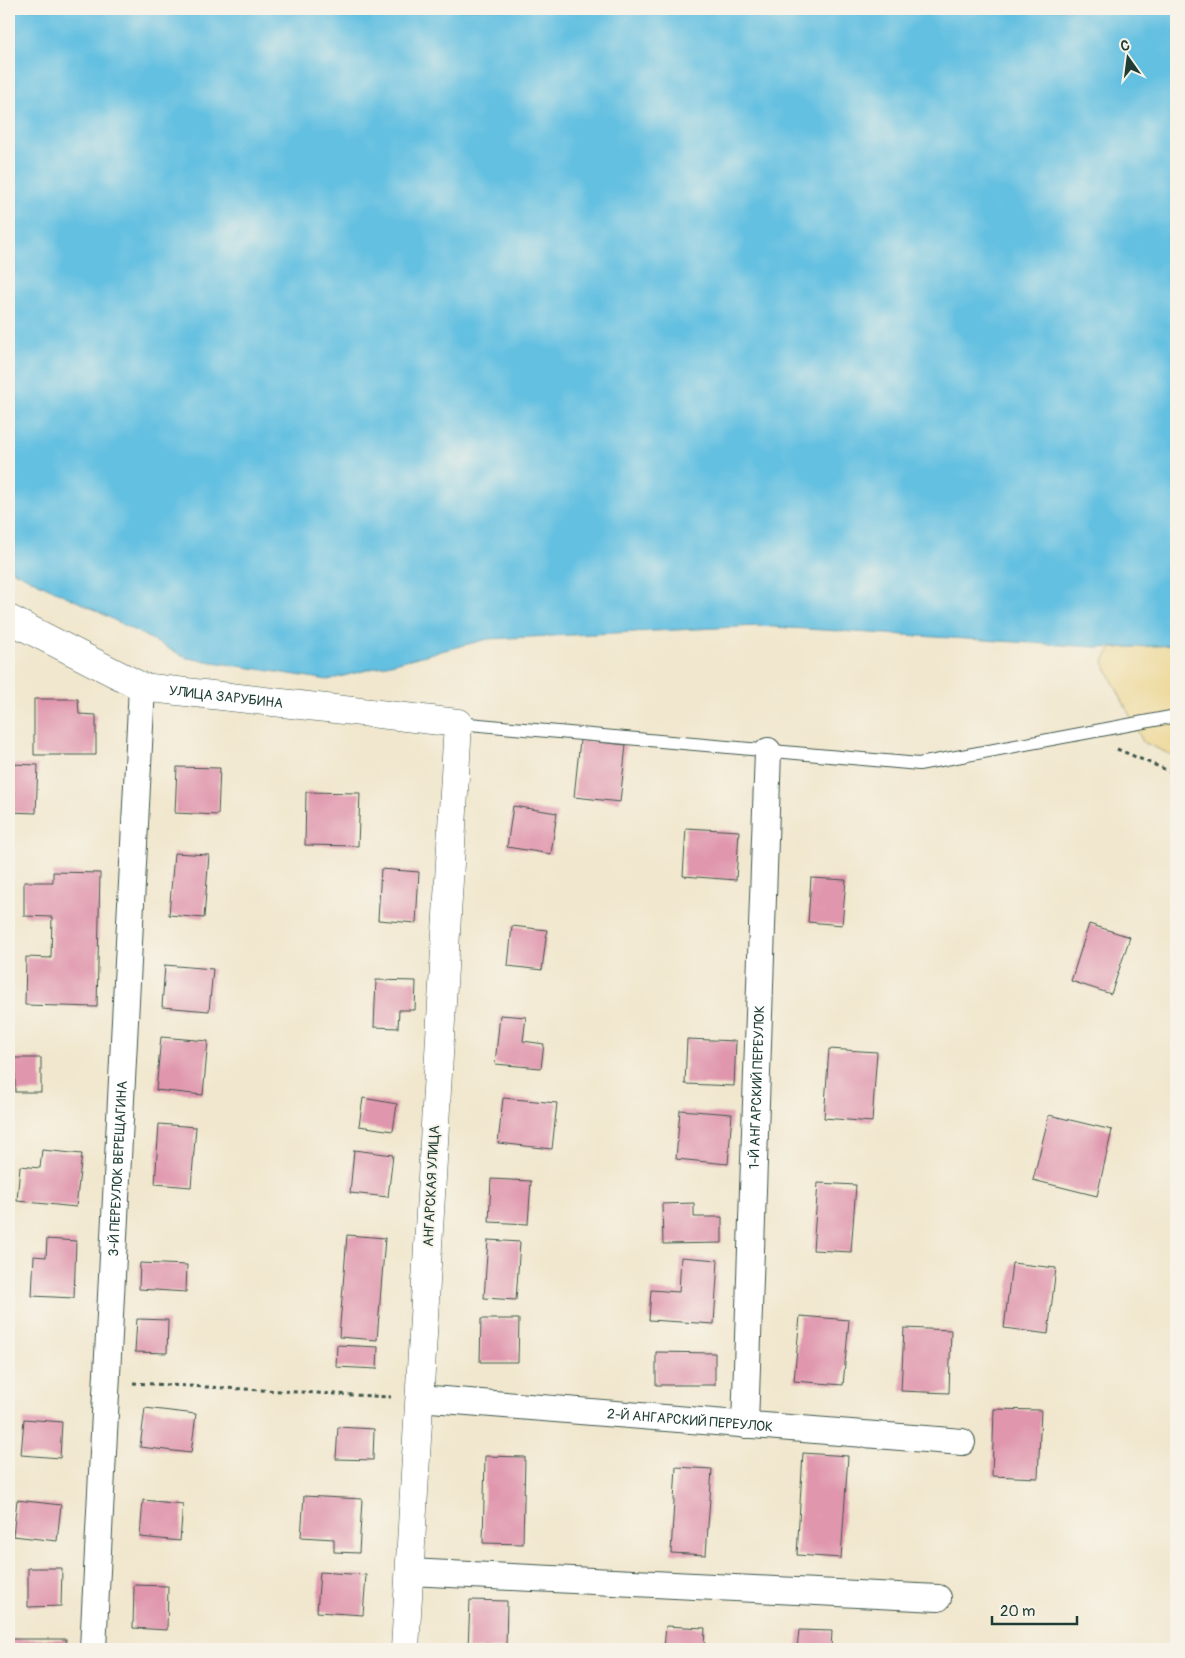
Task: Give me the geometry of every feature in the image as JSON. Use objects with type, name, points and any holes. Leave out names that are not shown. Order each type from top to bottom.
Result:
[{"type":"street","name":"УЛИЦА ЗАРУБИНА","points":[[9,619],[142,687],[458,723]]},
{"type":"street","name":"3-Й ПЕРЕУЛОК ВЕРЕЩАГИНА","points":[[93,1649],[142,687]]},
{"type":"street","name":"АНГАРСКАЯ УЛИЦА","points":[[404,1649],[458,723]]},
{"type":"street","name":"1-Й АНГАРСКИЙ ПЕРЕУЛОК","points":[[745,1425],[768,751]]},
{"type":"street","name":"2-Й АНГАРСКИЙ ПЕРЕУЛОК","points":[[419,1398],[962,1442]]},
{"type":"street","points":[[409,1572],[938,1598]]},
{"type":"lane","points":[[458,723],[919,764],[1176,716]]},
{"type":"path","points":[[1082,734],[1176,774]]},
{"type":"path","points":[[106,1382],[419,1398]]},
{"type":"sand","points":[[1176,645],[1176,757],[1143,742],[1103,662],[1112,648]]},
{"type":"water","points":[[9,9],[1176,9],[1176,645],[1112,648],[758,626],[488,639],[328,680],[187,658],[95,610],[9,569]]},
{"type":"building","points":[[34,699],[78,699],[79,714],[96,715],[96,755],[34,755]]},
{"type":"building","points":[[580,740],[626,745],[620,802],[574,797]]},
{"type":"building","points":[[9,764],[38,765],[36,813],[9,812]]},
{"type":"building","points":[[177,767],[220,768],[218,815],[175,813]]},
{"type":"building","points":[[306,792],[360,793],[358,846],[305,845]]},
{"type":"building","points":[[513,806],[557,813],[551,854],[507,847]]},
{"type":"building","points":[[686,828],[739,831],[736,880],[683,876]]},
{"type":"building","points":[[174,853],[209,855],[204,918],[169,915]]},
{"type":"building","points":[[381,869],[419,872],[416,923],[378,920]]},
{"type":"building","points":[[53,872],[100,873],[97,1007],[25,1005],[26,957],[51,958],[52,917],[24,916],[24,882],[53,882]]},
{"type":"building","points":[[811,878],[846,880],[842,925],[808,922]]},
{"type":"building","points":[[1089,924],[1130,937],[1111,994],[1071,981]]},
{"type":"building","points":[[512,926],[547,930],[542,970],[508,966]]},
{"type":"building","points":[[165,965],[213,969],[209,1011],[162,1007]]},
{"type":"building","points":[[376,980],[416,981],[415,1010],[399,1010],[398,1028],[374,1027]]},
{"type":"building","points":[[500,1015],[526,1017],[523,1041],[544,1044],[541,1068],[495,1064]]},
{"type":"building","points":[[161,1037],[208,1041],[203,1095],[156,1090]]},
{"type":"building","points":[[687,1039],[736,1041],[734,1086],[685,1084]]},
{"type":"building","points":[[829,1049],[877,1052],[872,1122],[824,1118]]},
{"type":"building","points":[[15,1058],[41,1058],[41,1092],[15,1092]]},
{"type":"building","points":[[363,1098],[397,1104],[393,1131],[359,1126]]},
{"type":"building","points":[[503,1098],[557,1103],[552,1149],[498,1143]]},
{"type":"building","points":[[680,1110],[732,1114],[728,1164],[676,1159]]},
{"type":"building","points":[[1049,1115],[1112,1130],[1097,1196],[1033,1180]]},
{"type":"building","points":[[159,1124],[196,1127],[191,1187],[155,1184]]},
{"type":"building","points":[[42,1150],[82,1154],[76,1207],[17,1201],[20,1166],[40,1168]]},
{"type":"building","points":[[354,1150],[393,1155],[388,1197],[350,1193]]},
{"type":"building","points":[[491,1179],[531,1181],[528,1224],[489,1222]]},
{"type":"building","points":[[818,1183],[856,1185],[851,1252],[813,1250]]},
{"type":"building","points":[[694,1203],[694,1217],[722,1217],[722,1243],[663,1244],[662,1204]]},
{"type":"building","points":[[347,1235],[385,1238],[377,1340],[339,1337]]},
{"type":"building","points":[[47,1239],[76,1241],[74,1298],[32,1296],[34,1256],[46,1257]]},
{"type":"building","points":[[488,1240],[520,1242],[516,1300],[484,1298]]},
{"type":"building","points":[[681,1257],[718,1260],[714,1324],[649,1320],[651,1290],[679,1292]]},
{"type":"building","points":[[140,1263],[187,1265],[186,1292],[139,1289]]},
{"type":"building","points":[[1012,1263],[1056,1268],[1048,1334],[1004,1328]]},
{"type":"building","points":[[800,1316],[849,1320],[843,1385],[794,1381]]},
{"type":"building","points":[[137,1319],[168,1320],[167,1353],[135,1352]]},
{"type":"building","points":[[481,1319],[519,1319],[518,1362],[480,1362]]},
{"type":"building","points":[[904,1328],[951,1330],[949,1393],[901,1391]]},
{"type":"building","points":[[337,1345],[378,1347],[377,1369],[336,1367]]},
{"type":"building","points":[[656,1352],[715,1353],[715,1385],[656,1385]]},
{"type":"building","points":[[145,1408],[196,1414],[191,1453],[140,1447]]},
{"type":"building","points":[[994,1409],[1041,1410],[1038,1478],[992,1476]]},
{"type":"building","points":[[24,1419],[62,1422],[60,1458],[21,1455]]},
{"type":"building","points":[[338,1427],[374,1429],[373,1460],[336,1459]]},
{"type":"building","points":[[803,1453],[848,1456],[841,1558],[797,1555]]},
{"type":"building","points":[[485,1456],[525,1457],[523,1544],[483,1543]]},
{"type":"building","points":[[676,1467],[712,1469],[706,1555],[671,1553]]},
{"type":"building","points":[[304,1496],[362,1499],[359,1553],[334,1552],[334,1539],[301,1537]]},
{"type":"building","points":[[17,1500],[61,1505],[57,1541],[13,1536]]},
{"type":"building","points":[[143,1500],[183,1504],[180,1541],[140,1537]]},
{"type":"building","points":[[28,1568],[62,1568],[61,1606],[28,1607]]},
{"type":"building","points":[[320,1572],[366,1575],[363,1615],[317,1612]]},
{"type":"building","points":[[134,1585],[168,1586],[167,1630],[133,1628]]},
{"type":"building","points":[[470,1600],[507,1601],[506,1649],[468,1649]]},
{"type":"building","points":[[666,1626],[705,1628],[704,1649],[664,1649]]},
{"type":"building","points":[[799,1630],[832,1631],[831,1649],[797,1649]]},
{"type":"building","points":[[9,1639],[66,1639],[66,1649],[9,1649]]}]
